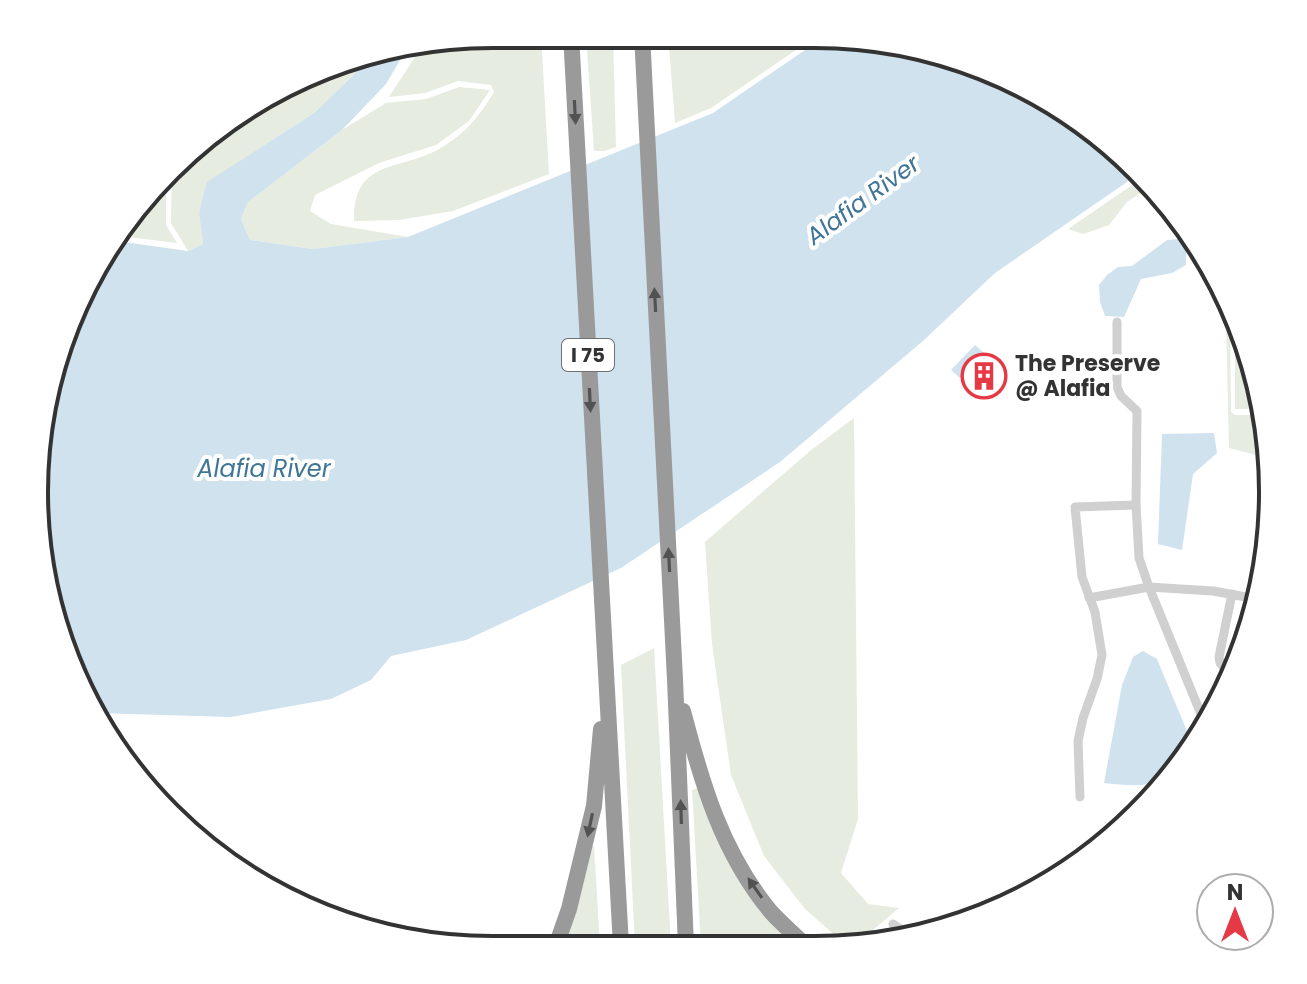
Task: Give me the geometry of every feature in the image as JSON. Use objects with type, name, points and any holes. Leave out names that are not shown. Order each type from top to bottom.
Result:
[{"type":"highway","name":"I 75","points":[[572,48],[620,936]]},
{"type":"highway","points":[[643,48],[686,936]]},
{"type":"highway","points":[[675,679],[698,770],[719,831],[772,912],[796,936]]},
{"type":"highway","points":[[560,936],[594,806],[605,684]]},
{"type":"street","points":[[1117,322],[1117,387],[1128,404],[1137,411],[1139,558],[1201,713]]},
{"type":"street","points":[[1080,797],[1078,741],[1102,655],[1098,627],[1082,577],[1075,507],[1136,505]]},
{"type":"street","points":[[1089,598],[1149,587],[1246,597]]},
{"type":"street","points":[[1223,666],[1219,657],[1232,594]]},
{"type":"street","points":[[893,924],[898,928]]},
{"type":"shaded area","points":[[542,48],[549,174],[453,211],[399,220],[354,221],[356,201],[370,176],[424,156],[448,143],[471,124],[494,92],[491,85],[458,81],[425,93],[389,97],[416,55],[463,49]]},
{"type":"shaded area","points":[[587,48],[613,48],[616,147],[594,151]]},
{"type":"shaded area","points":[[669,48],[799,48],[711,108],[675,123]]},
{"type":"shaded area","points":[[360,68],[314,113],[208,182],[199,213],[203,244],[188,251],[171,223],[172,185],[199,158],[270,107],[322,82]]},
{"type":"shaded area","points":[[459,87],[490,90],[469,121],[436,145],[379,163],[315,195],[310,211],[331,224],[408,237],[313,249],[250,240],[241,219],[248,202],[342,130],[386,103],[426,99]]},
{"type":"shaded area","points":[[1134,184],[1142,192],[1127,202],[1109,225],[1083,234],[1068,229]]},
{"type":"shaded area","points":[[166,191],[166,225],[177,243],[129,237]]},
{"type":"shaded area","points":[[1226,325],[1230,336],[1231,412],[1252,415],[1257,455],[1229,448]]},
{"type":"shaded area","points":[[1235,349],[1251,409],[1235,409]]},
{"type":"shaded area","points":[[854,418],[858,819],[841,873],[868,904],[899,908],[870,932],[844,935],[835,935],[805,909],[764,856],[731,775],[712,644],[705,542],[810,451]]},
{"type":"shaded area","points":[[654,648],[670,936],[635,936],[621,665]]},
{"type":"shaded area","points":[[698,788],[708,815],[794,936],[700,936],[692,790]]},
{"type":"shaded area","points":[[589,846],[594,846],[599,936],[564,936]]},
{"type":"water","name":"Alafia River","points":[[808,48],[873,52],[930,63],[1011,94],[1062,123],[1130,180],[995,273],[924,340],[780,462],[621,568],[466,640],[391,656],[371,680],[331,699],[231,717],[107,713],[82,662],[63,607],[49,521],[49,463],[57,405],[72,349],[94,296],[125,242],[188,251],[203,244],[199,213],[207,182],[314,113],[360,68],[377,63],[401,58],[386,84],[342,130],[248,202],[241,219],[250,240],[313,249],[408,237],[713,113]]},
{"type":"water","points":[[1167,240],[1181,240],[1186,248],[1186,265],[1172,273],[1141,279],[1124,317],[1105,316],[1099,285],[1107,275],[1118,267],[1132,266]]},
{"type":"water","points":[[975,345],[984,353],[960,378],[951,370]]},
{"type":"water","points":[[1214,433],[1217,453],[1193,474],[1182,550],[1158,544],[1162,434]]},
{"type":"water","points":[[1143,651],[1157,659],[1188,733],[1151,783],[1104,783],[1122,685],[1133,657]]},
{"type":"place","name":"The Preserve @ Alafia","points":[[984,376]]}]
